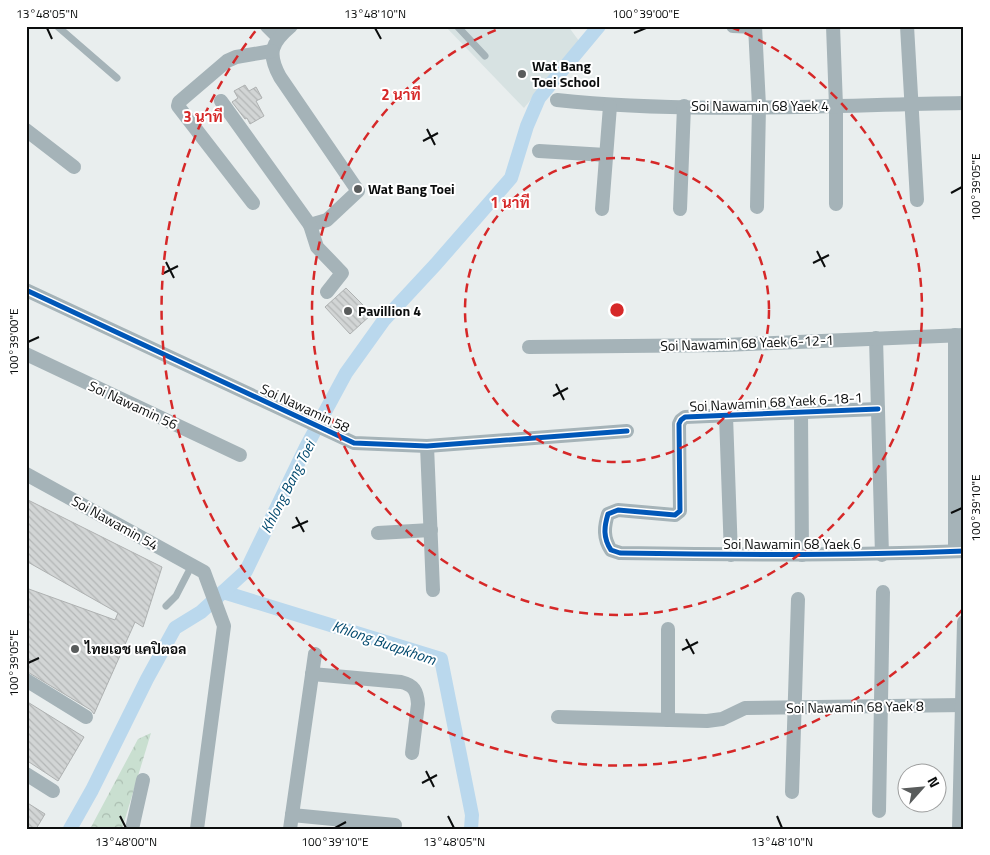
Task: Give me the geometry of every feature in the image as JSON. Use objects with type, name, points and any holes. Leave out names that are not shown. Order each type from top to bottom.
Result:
[{"type":"street","points":[[267,26],[278,37]]},
{"type":"street","points":[[291,26],[278,37],[272,50],[272,63],[358,191],[327,220],[310,225]]},
{"type":"street","points":[[733,26],[755,26],[759,106],[757,207]]},
{"type":"street","points":[[833,26],[836,106],[836,204]]},
{"type":"street","points":[[907,26],[917,200]]},
{"type":"street","points":[[253,203],[178,106],[180,102],[227,61],[236,57],[272,50]]},
{"type":"street","points":[[221,100],[310,225],[317,247],[342,273],[327,292]]},
{"type":"street","name":"Soi Nawamin 68 Yaek 4","points":[[557,100],[610,106],[836,106],[964,103]]},
{"type":"street","points":[[602,209],[610,106]]},
{"type":"street","points":[[680,210],[684,106]]},
{"type":"street","points":[[26,130],[74,168]]},
{"type":"street","points":[[539,151],[606,155]]},
{"type":"street","name":"Soi Nawamin 58","points":[[26,290],[354,443],[427,446],[627,431]]},
{"type":"street","points":[[959,335],[959,551]]},
{"type":"street","name":"Soi Nawamin 68 Yaek 6-12-1","points":[[529,347],[725,345],[959,335]]},
{"type":"street","points":[[876,338],[882,555]]},
{"type":"street","name":"Soi Nawamin 56","points":[[26,354],[240,455]]},
{"type":"street","name":"Soi Nawamin 68 Yaek 6-18-1","points":[[620,553],[611,550],[606,542],[605,524],[608,514],[618,510],[675,515],[680,511],[679,424],[685,417],[878,409]]},
{"type":"street","points":[[801,412],[802,555]]},
{"type":"street","points":[[726,416],[730,555]]},
{"type":"street","points":[[427,446],[433,590]]},
{"type":"street","name":"Soi Nawamin 54","points":[[26,474],[204,572],[224,626],[197,829]]},
{"type":"street","points":[[378,533],[431,530]]},
{"type":"street","name":"Soi Nawamin 68 Yaek 6","points":[[620,553],[882,555],[959,551]]},
{"type":"street","points":[[879,811],[883,592]]},
{"type":"street","points":[[792,792],[798,599]]},
{"type":"street","points":[[960,829],[964,622]]},
{"type":"street","points":[[558,717],[668,720],[668,629]]},
{"type":"street","points":[[315,654],[291,822],[395,825]]},
{"type":"street","points":[[312,674],[401,682],[415,688],[418,704],[412,753]]},
{"type":"street","points":[[26,680],[86,717]]},
{"type":"street","name":"Soi Nawamin 68 Yaek 8","points":[[668,720],[714,721],[745,708],[963,705]]},
{"type":"street","points":[[26,774],[53,791]]},
{"type":"street","points":[[132,829],[142,780]]},
{"type":"lane","points":[[57,26],[116,78]]},
{"type":"lane","points":[[457,26],[485,56]]},
{"type":"lane","points":[[166,606],[176,596],[192,564]]},
{"type":"shaded area","name":"Wat Bang Toei School","points":[[445,26],[568,26],[579,41],[524,108]]},
{"type":"green space","points":[[151,733],[122,829],[90,829],[138,739]]},
{"type":"building","points":[[245,85],[249,91],[256,87],[262,98],[256,101],[264,116],[250,124],[232,102],[238,98],[234,91]]},
{"type":"building","name":"Pavillion 4","points":[[346,288],[372,314],[350,334],[325,307]]},
{"type":"building","points":[[26,499],[162,567],[143,627],[135,622],[94,714],[91,710],[26,671],[26,588],[115,620],[118,613],[26,561]]},
{"type":"building","points":[[26,701],[84,737],[58,781],[26,760]]},
{"type":"building","points":[[26,802],[45,814],[36,829],[26,829]]},
{"type":"waterway","name":"Khlong Bang Toei","points":[[70,829],[175,628],[201,612],[246,571],[306,447],[346,373],[384,320],[511,178],[527,126],[539,98],[599,26]]},
{"type":"waterway","name":"Khlong Buapkhom","points":[[223,592],[441,659],[472,815],[471,829]]},
{"type":"cycle path","points":[[26,290],[354,443],[427,446],[627,431]]},
{"type":"cycle path","points":[[878,409],[685,417],[679,424],[680,511],[675,515],[618,510],[608,514],[605,532],[608,546],[611,550],[620,553],[663,554],[749,555],[964,551]]},
{"type":"place","name":"Wat Bang Toei School","points":[[522,74]]},
{"type":"place","name":"Wat Bang Toei","points":[[358,189]]},
{"type":"place","name":"Pavillion 4","points":[[348,311]]},
{"type":"place","name":"ไทยเอช แคปิตอล","points":[[75,649]]}]
